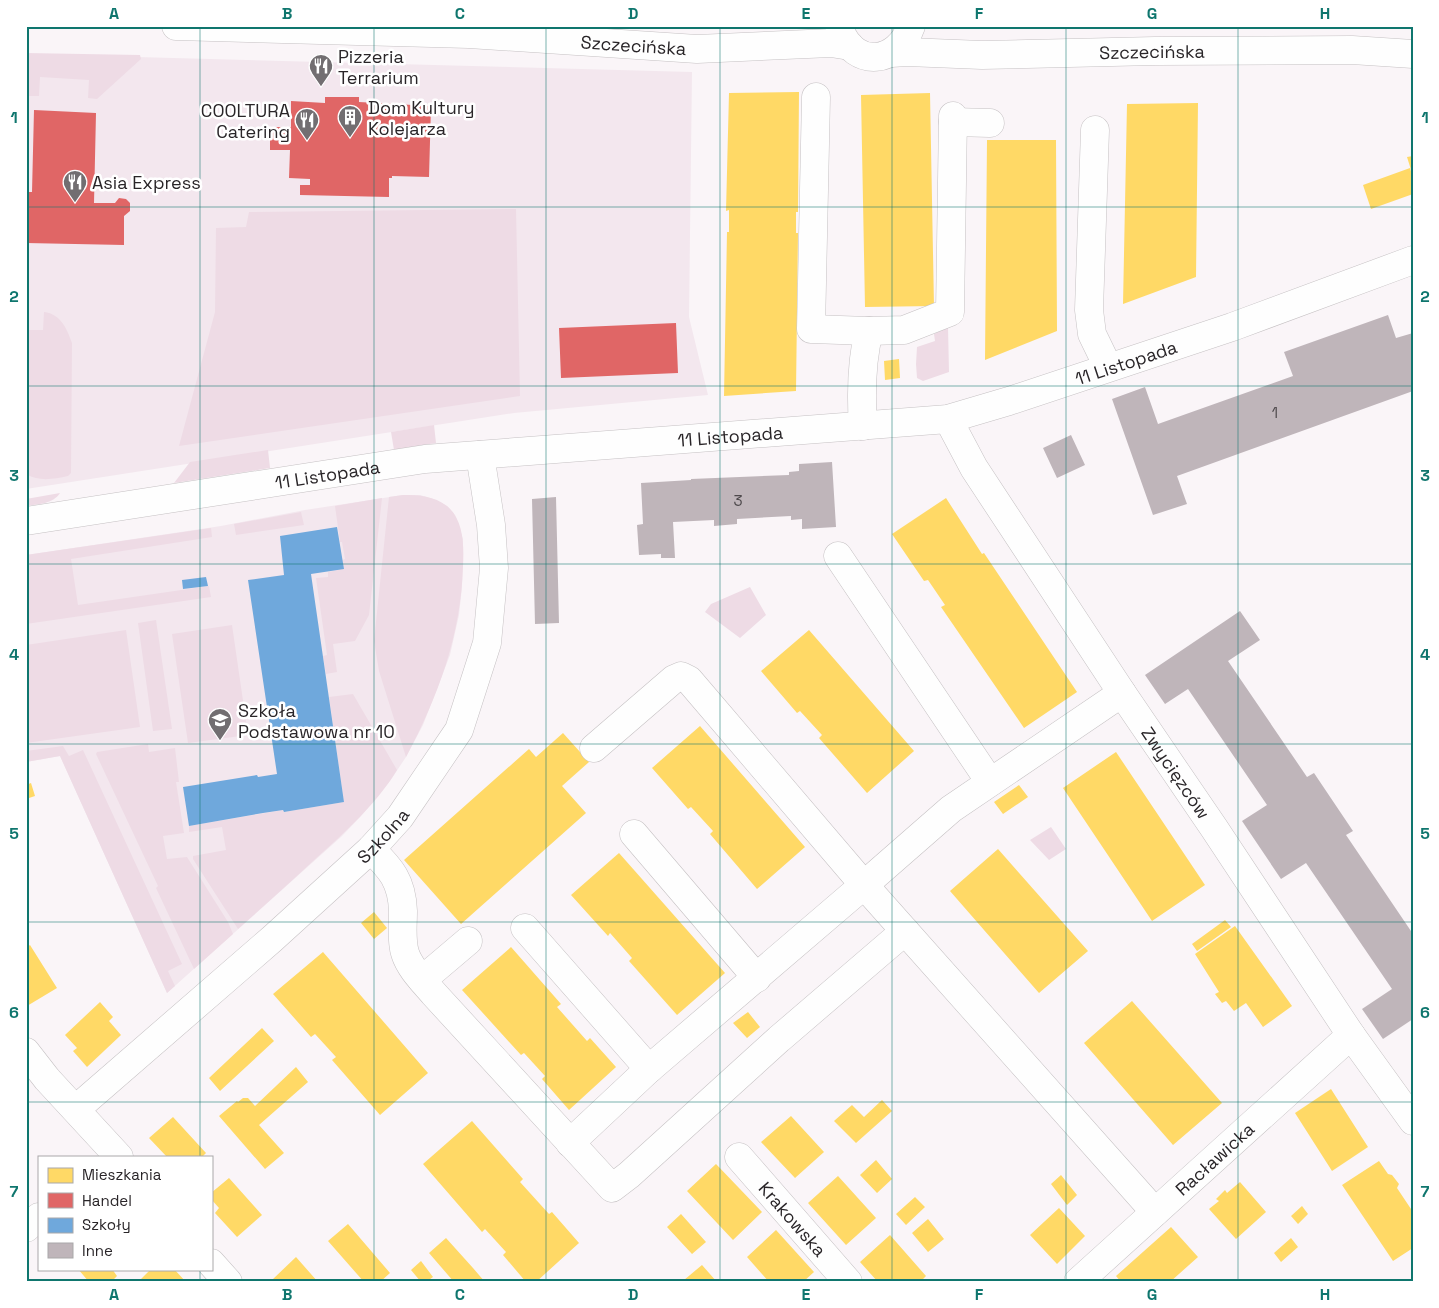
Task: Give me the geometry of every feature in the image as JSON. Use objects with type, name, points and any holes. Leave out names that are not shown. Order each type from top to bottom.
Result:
[{"type":"street","name":"Szczecińska","points":[[176,26],[469,34],[697,49],[831,43],[844,36],[858,52],[868,56],[885,56],[891,53],[907,52],[982,55],[1155,51],[1352,50],[1413,54]]},
{"type":"street","points":[[891,53],[899,48],[911,26]]},
{"type":"street","points":[[816,97],[811,329],[904,330],[950,312],[953,119],[990,123]]},
{"type":"street","points":[[1095,130],[1089,310],[1092,334],[1108,367]]},
{"type":"street","name":"11 Listopada","points":[[26,521],[425,459],[948,419],[1009,401],[1232,327],[1413,260]]},
{"type":"street","points":[[863,426],[864,354],[869,331]]},
{"type":"street","name":"Zwycięzców","points":[[948,419],[974,468],[1122,693],[1351,1035],[1413,1121]]},
{"type":"street","name":"Szkolna","points":[[76,1109],[272,939],[371,848],[400,817],[459,730],[487,643],[494,568],[491,525],[480,455]]},
{"type":"street","points":[[838,556],[990,782]]},
{"type":"street","points":[[594,748],[674,679],[681,676],[689,680],[864,885],[1155,1212]]},
{"type":"street","points":[[570,1143],[649,1069],[757,978],[951,809],[1122,693]]},
{"type":"street","points":[[634,834],[757,978]]},
{"type":"street","points":[[371,848],[390,869],[398,882],[402,899],[405,954],[410,965],[612,1188],[905,931]]},
{"type":"street","points":[[525,928],[649,1069]]},
{"type":"street","points":[[422,980],[468,941]]},
{"type":"street","name":"Racławicka","points":[[1078,1282],[1351,1035]]},
{"type":"street","points":[[26,1052],[47,1080],[76,1109],[112,1154]]},
{"type":"street","name":"Krakowska","points":[[739,1157],[848,1282]]},
{"type":"street","points":[[26,1228],[38,1218]]},
{"type":"street","points":[[212,1264],[228,1282]]},
{"type":"shaded area","points":[[26,53],[140,55],[141,59],[97,99],[88,98],[89,80],[40,77],[39,96],[26,96]]},
{"type":"shaded area","points":[[26,54],[692,72],[689,317],[708,395],[514,413],[26,489]]},
{"type":"shaded area","points":[[516,209],[520,396],[179,446],[215,312],[216,228],[246,227],[249,212]]},
{"type":"shaded area","points":[[44,312],[50,313],[59,319],[72,343],[71,473],[68,476],[47,479],[31,477],[26,474],[26,330],[43,330]]},
{"type":"shaded area","points":[[948,327],[949,372],[923,381],[917,378],[917,347],[935,341],[934,334]]},
{"type":"shaded area","points":[[434,425],[436,443],[394,450],[391,432]]},
{"type":"shaded area","points":[[268,450],[270,468],[174,483],[190,462]]},
{"type":"shaded area","points":[[60,493],[49,501],[26,506],[26,499]]},
{"type":"shaded area","name":"Szkoła Podstawowa nr 10","points":[[403,495],[420,495],[447,506],[455,515],[463,539],[462,587],[459,615],[450,655],[423,725],[406,757],[390,781],[342,836],[167,993],[60,756],[26,762],[26,555],[221,526],[305,510]]},
{"type":"shaded area","points":[[403,495],[426,497],[437,500],[447,506],[457,518],[460,526],[463,550],[461,592],[453,641],[438,688],[406,757],[379,671],[374,641],[389,497]]},
{"type":"shaded area","points":[[382,498],[369,615],[355,641],[333,644],[337,672],[326,674],[323,656],[327,655],[316,578],[328,577],[328,572],[343,569],[342,560],[345,559],[342,542],[340,542],[335,506]]},
{"type":"shaded area","points":[[301,512],[304,525],[236,535],[234,524]]},
{"type":"shaded area","points":[[211,528],[212,537],[71,559],[78,605],[209,586],[211,597],[26,624],[26,555]]},
{"type":"shaded area","points":[[750,587],[766,615],[740,638],[705,612],[711,604]]},
{"type":"shaded area","points":[[156,620],[172,729],[153,731],[138,623]]},
{"type":"shaded area","points":[[232,625],[248,735],[188,743],[172,634]]},
{"type":"shaded area","points":[[126,630],[140,727],[26,743],[26,645]]},
{"type":"shaded area","points":[[353,694],[397,770],[379,796],[358,819],[238,929],[193,859],[193,856],[226,850],[222,827],[189,832],[189,826],[344,802],[329,697]]},
{"type":"shaded area","points":[[148,744],[149,752],[175,748],[179,782],[176,782],[184,833],[163,836],[167,859],[187,857],[228,922],[233,934],[194,969],[156,888],[158,886],[96,754],[97,752]]},
{"type":"shaded area","points":[[63,746],[69,756],[83,750],[182,964],[168,971],[175,986],[167,993],[60,756],[26,762],[26,751]]},
{"type":"shaded area","points":[[1051,827],[1066,849],[1049,860],[1030,840]]},
{"type":"building: Mieszkania","points":[[799,92],[798,212],[796,212],[796,233],[798,233],[796,391],[724,396],[727,232],[729,232],[729,210],[726,211],[729,93]]},
{"type":"building: Mieszkania","points":[[930,93],[934,306],[865,307],[861,95]]},
{"type":"building: Mieszkania","points":[[1198,103],[1196,277],[1123,304],[1127,104]]},
{"type":"building: Mieszkania","points":[[987,140],[1056,140],[1057,331],[985,360]]},
{"type":"building: Mieszkania","points":[[1413,156],[1413,172],[1412,173],[1407,157]]},
{"type":"building: Mieszkania","points":[[1410,168],[1413,177],[1413,194],[1371,209],[1363,185]]},
{"type":"building: Mieszkania","points":[[899,359],[900,378],[885,380],[884,361]]},
{"type":"building: Mieszkania","points":[[946,498],[982,554],[984,553],[1077,692],[1024,728],[941,607],[945,605],[928,580],[924,581],[892,534]]},
{"type":"building: Mieszkania","points":[[809,630],[914,751],[867,793],[819,738],[822,735],[800,711],[797,713],[761,671]]},
{"type":"building: Mieszkania","points":[[700,726],[805,847],[757,889],[710,834],[713,831],[691,807],[688,809],[652,768]]},
{"type":"building: Mieszkania","points":[[563,733],[589,762],[562,786],[586,813],[461,924],[404,860],[529,749],[536,757]]},
{"type":"building: Mieszkania","points":[[1116,752],[1205,885],[1152,921],[1063,788]]},
{"type":"building: Mieszkania","points":[[31,783],[35,796],[26,799],[26,785]]},
{"type":"building: Mieszkania","points":[[1019,785],[1028,797],[1003,814],[994,802]]},
{"type":"building: Mieszkania","points":[[998,849],[1088,951],[1039,993],[950,891]]},
{"type":"building: Mieszkania","points":[[619,853],[725,973],[677,1015],[629,961],[632,958],[610,933],[608,936],[571,895]]},
{"type":"building: Mieszkania","points":[[374,912],[387,928],[374,939],[361,923]]},
{"type":"building: Mieszkania","points":[[1225,920],[1231,927],[1197,951],[1192,944]]},
{"type":"building: Mieszkania","points":[[1235,926],[1292,1006],[1263,1027],[1246,1003],[1234,1011],[1226,1001],[1222,1003],[1215,994],[1219,992],[1195,954]]},
{"type":"building: Mieszkania","points":[[30,945],[57,988],[27,1006],[26,948]]},
{"type":"building: Mieszkania","points":[[511,947],[561,1004],[557,1007],[587,1041],[590,1038],[616,1067],[569,1110],[542,1079],[545,1076],[524,1053],[521,1055],[462,990]]},
{"type":"building: Mieszkania","points":[[323,952],[428,1073],[380,1115],[332,1060],[336,1057],[315,1034],[311,1037],[273,994]]},
{"type":"building: Mieszkania","points":[[1132,1001],[1222,1103],[1173,1145],[1084,1043]]},
{"type":"building: Mieszkania","points":[[100,1002],[113,1017],[109,1021],[121,1035],[87,1067],[73,1051],[77,1048],[65,1035]]},
{"type":"building: Mieszkania","points":[[748,1012],[760,1027],[747,1038],[733,1023]]},
{"type":"building: Mieszkania","points":[[262,1028],[274,1041],[220,1091],[209,1078]]},
{"type":"building: Mieszkania","points":[[296,1067],[308,1082],[259,1125],[284,1153],[265,1169],[219,1116],[243,1098],[248,1098],[255,1106]]},
{"type":"building: Mieszkania","points":[[1331,1089],[1368,1147],[1332,1171],[1295,1113]]},
{"type":"building: Mieszkania","points":[[882,1100],[892,1111],[856,1143],[834,1121],[852,1105],[864,1117]]},
{"type":"building: Mieszkania","points":[[791,1116],[824,1152],[795,1178],[761,1142]]},
{"type":"building: Mieszkania","points":[[173,1117],[206,1153],[203,1156],[166,1156],[149,1138]]},
{"type":"building: Mieszkania","points":[[472,1121],[523,1179],[520,1182],[549,1214],[552,1212],[579,1243],[536,1282],[526,1282],[503,1255],[506,1252],[485,1229],[482,1232],[423,1164]]},
{"type":"building: Mieszkania","points":[[876,1160],[892,1179],[877,1193],[860,1175]]},
{"type":"building: Mieszkania","points":[[1379,1161],[1388,1174],[1392,1175],[1399,1184],[1397,1188],[1411,1209],[1413,1209],[1413,1248],[1393,1261],[1342,1185]]},
{"type":"building: Mieszkania","points":[[716,1164],[762,1212],[733,1240],[687,1191]]},
{"type":"building: Mieszkania","points":[[1061,1175],[1077,1195],[1067,1205],[1051,1184]]},
{"type":"building: Mieszkania","points":[[838,1176],[876,1218],[846,1245],[808,1203]]},
{"type":"building: Mieszkania","points":[[229,1178],[262,1215],[237,1237],[215,1213],[219,1208],[212,1200],[212,1192]]},
{"type":"building: Mieszkania","points":[[1240,1182],[1266,1212],[1236,1239],[1209,1209],[1219,1201],[1216,1199],[1225,1190],[1227,1193]]},
{"type":"building: Mieszkania","points":[[915,1197],[925,1207],[906,1225],[896,1214]]},
{"type":"building: Mieszkania","points":[[1302,1206],[1308,1214],[1298,1224],[1291,1216]]},
{"type":"building: Mieszkania","points":[[1059,1208],[1085,1236],[1057,1264],[1030,1235]]},
{"type":"building: Mieszkania","points":[[681,1214],[706,1242],[692,1254],[667,1227]]},
{"type":"building: Mieszkania","points":[[928,1219],[944,1239],[928,1252],[912,1233]]},
{"type":"building: Mieszkania","points":[[348,1224],[390,1273],[380,1282],[364,1282],[328,1241]]},
{"type":"building: Mieszkania","points":[[1171,1227],[1198,1257],[1170,1282],[1121,1282],[1116,1276]]},
{"type":"building: Mieszkania","points":[[776,1230],[814,1272],[803,1282],[769,1282],[747,1257]]},
{"type":"building: Mieszkania","points":[[890,1235],[926,1276],[920,1282],[878,1282],[860,1262]]},
{"type":"building: Mieszkania","points":[[446,1238],[485,1282],[454,1282],[429,1253]]},
{"type":"building: Mieszkania","points":[[1291,1238],[1298,1247],[1281,1262],[1274,1253]]},
{"type":"building: Mieszkania","points":[[296,1257],[318,1282],[275,1282],[273,1279]]},
{"type":"building: Mieszkania","points":[[421,1261],[433,1277],[426,1282],[421,1282],[411,1270]]},
{"type":"building: Mieszkania","points":[[702,1265],[717,1282],[686,1282],[684,1280]]},
{"type":"building: Mieszkania","points":[[79,1270],[113,1270],[117,1276],[111,1282],[89,1282]]},
{"type":"building: Mieszkania","points":[[150,1270],[175,1270],[186,1282],[138,1282]]},
{"type":"building: Handel","name":"Dom Kultury Kolejarza","points":[[325,97],[359,97],[359,102],[431,106],[429,177],[392,176],[392,178],[389,178],[389,197],[300,195],[300,185],[310,185],[310,179],[289,178],[290,150],[270,150],[270,127],[291,127],[291,101],[325,103]]},
{"type":"building: Handel","points":[[34,110],[96,113],[94,203],[115,203],[119,198],[126,199],[130,203],[130,211],[124,216],[124,245],[26,243],[26,192],[32,192]]},
{"type":"building: Handel","points":[[676,323],[678,373],[561,378],[559,328]]},
{"type":"building: Szkoły","points":[[337,527],[344,569],[311,574],[344,802],[284,812],[283,810],[263,813],[189,826],[183,787],[257,775],[258,777],[277,774],[248,580],[284,575],[280,536]]},
{"type":"building: Szkoły","points":[[206,577],[208,586],[183,589],[182,580]]},
{"type":"building: Inne","points":[[1388,315],[1396,338],[1413,333],[1413,391],[1177,476],[1187,504],[1153,515],[1112,399],[1145,387],[1158,424],[1293,376],[1284,352]]},
{"type":"building: Inne","points":[[1071,435],[1085,465],[1057,478],[1043,448]]},
{"type":"building: Inne","points":[[832,462],[836,527],[802,529],[802,519],[791,520],[791,516],[737,519],[737,524],[714,526],[714,520],[673,522],[675,558],[661,558],[661,554],[639,555],[637,525],[643,524],[641,483],[789,475],[789,472],[799,471],[799,464]]},
{"type":"building: Inne","points":[[556,497],[559,623],[535,624],[532,499]]},
{"type":"building: Inne","points":[[1240,611],[1260,640],[1228,661],[1307,777],[1314,773],[1353,831],[1346,835],[1413,934],[1413,1019],[1383,1039],[1362,1009],[1392,989],[1306,863],[1281,879],[1242,821],[1267,805],[1188,689],[1165,704],[1145,675]]},
{"type":"place","name":"Pizzeria Terrarium","points":[[321,87]]},
{"type":"place","name":"Dom Kultury Kolejarza","points":[[350,138]]},
{"type":"place","name":"COOLTURA Catering","points":[[307,141]]},
{"type":"place","name":"Asia Express","points":[[75,203]]},
{"type":"place","name":"Szkoła Podstawowa nr 10","points":[[220,741]]}]
